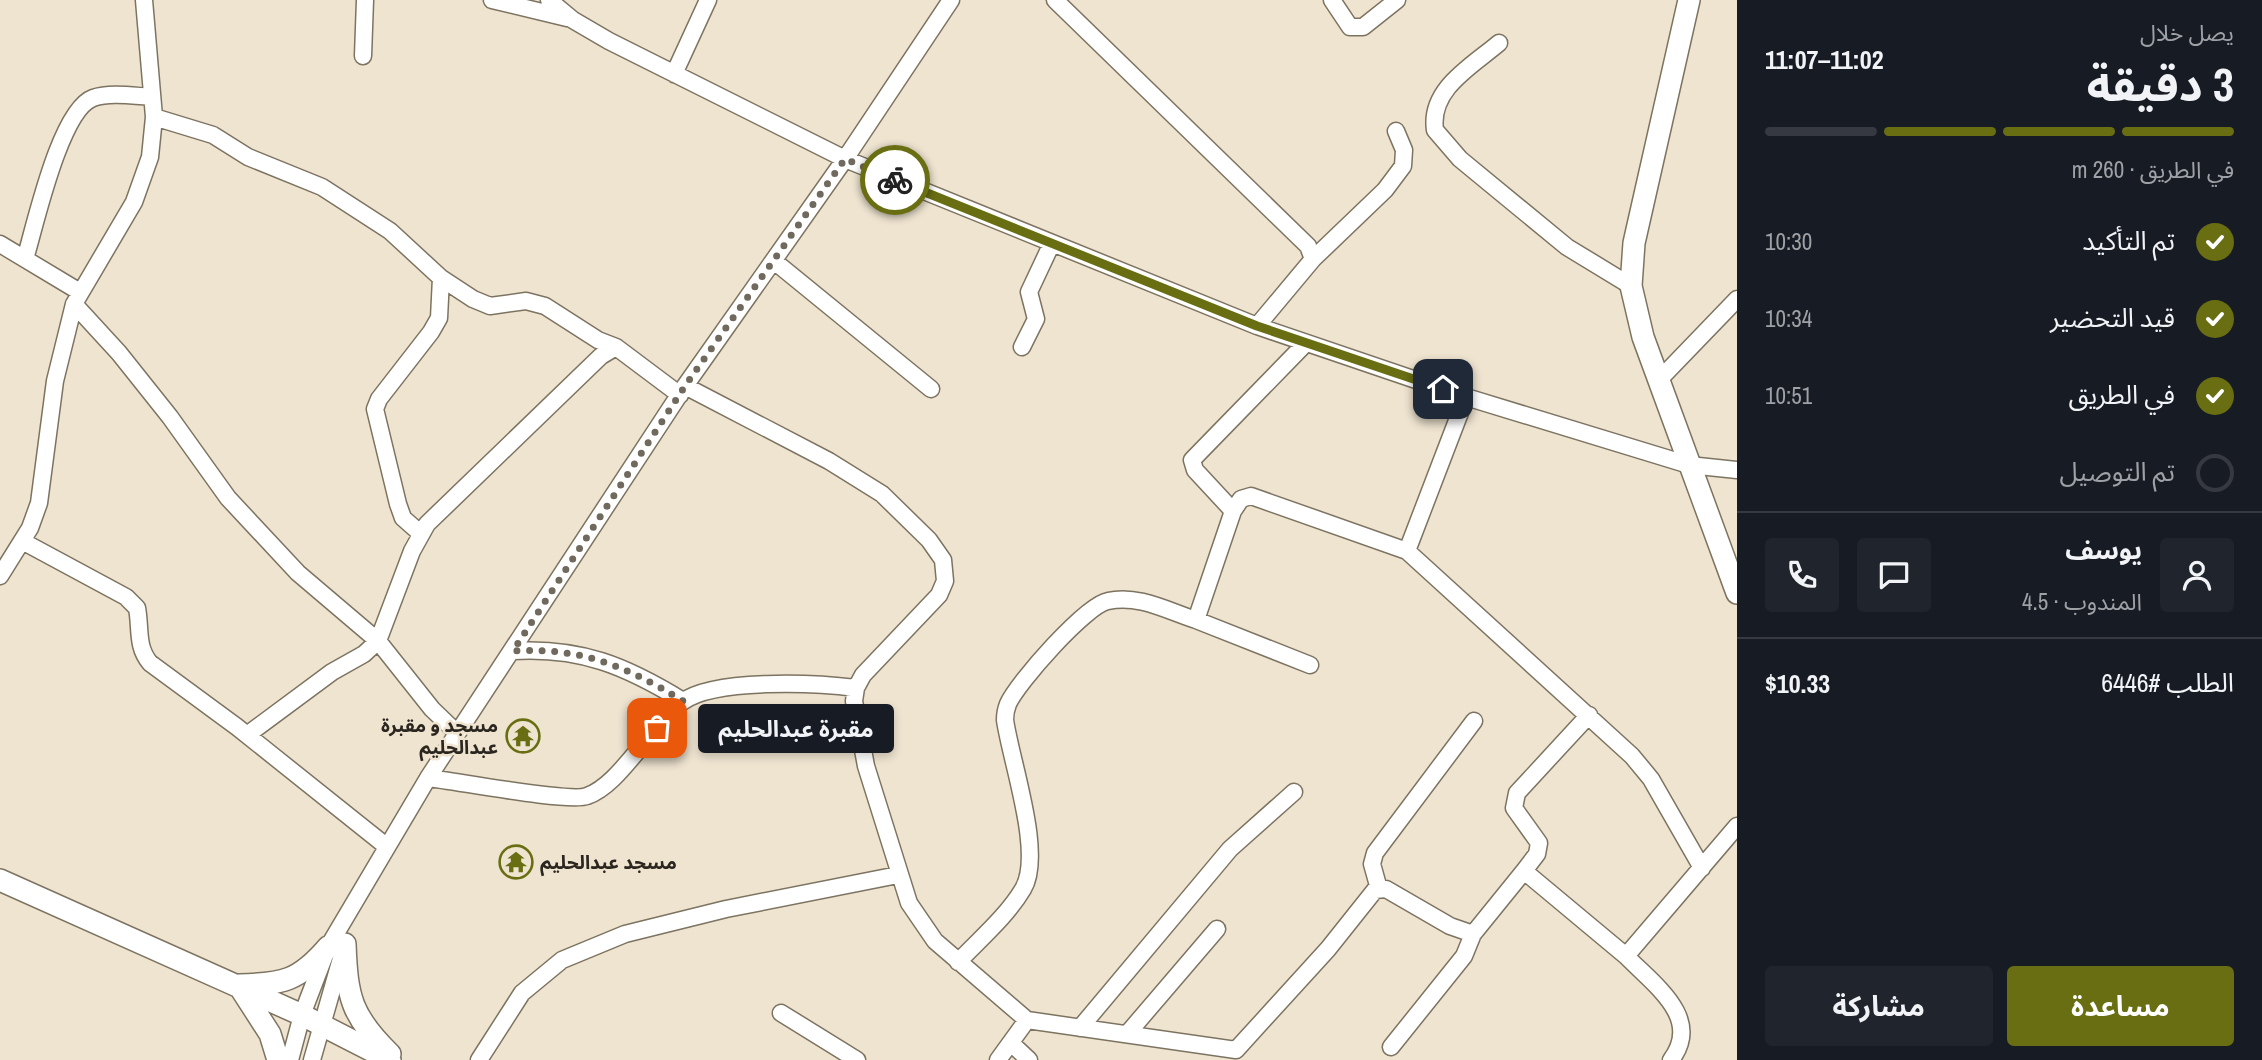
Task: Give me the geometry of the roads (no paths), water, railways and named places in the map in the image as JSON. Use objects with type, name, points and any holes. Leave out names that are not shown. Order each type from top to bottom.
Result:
[{"type":"street","points":[[0,576],[22,541],[39,503],[55,381],[77,298],[134,202],[150,157],[154,117],[144,0]]},
{"type":"street","points":[[363,56],[365,0]]},
{"type":"street","points":[[492,0],[573,20]]},
{"type":"street","points":[[549,0],[573,20],[674,74],[845,159],[1257,326],[1466,397],[1689,465],[1737,470]]},
{"type":"street","points":[[674,74],[708,0]]},
{"type":"street","points":[[290,1060],[312,1020],[353,900],[428,778],[682,390],[845,159],[951,0]]},
{"type":"street","points":[[1055,0],[1308,246],[1313,259]]},
{"type":"street","points":[[1332,0],[1350,27],[1363,27],[1397,0]]},
{"type":"street","points":[[1689,0],[1634,243],[1631,286],[1643,337],[1658,381],[1737,593]]},
{"type":"street","points":[[1499,43],[1448,84],[1437,105],[1435,130],[1460,159],[1567,247],[1631,286]]},
{"type":"street","points":[[25,259],[54,160],[67,126],[83,104],[104,96],[152,97]]},
{"type":"street","points":[[154,117],[213,135],[248,157],[322,187],[390,231],[441,278],[473,299],[490,306],[535,302],[598,340],[616,347],[682,390],[829,461],[882,494],[929,540],[943,560],[945,581],[939,596],[863,674],[856,688],[854,701],[866,766],[898,875],[920,923],[958,962],[1027,1020],[1128,1033],[1231,1055],[1328,949],[1371,893],[1386,889],[1450,926],[1473,934]]},
{"type":"street","points":[[1257,326],[1313,259],[1385,190],[1403,166],[1404,150],[1396,131]]},
{"type":"street","points":[[1022,347],[1036,319],[1029,292],[1052,243]]},
{"type":"street","points":[[0,244],[77,298],[228,498],[298,573],[378,640],[432,709],[457,733]]},
{"type":"street","points":[[774,261],[931,390]]},
{"type":"street","points":[[420,533],[403,517],[398,504],[375,409],[379,399],[439,318],[441,278]]},
{"type":"street","points":[[1658,381],[1737,299]]},
{"type":"street","points":[[1233,511],[1195,470],[1192,460],[1306,343]]},
{"type":"street","points":[[247,735],[332,672],[364,654],[378,640],[420,533],[601,356],[616,347]]},
{"type":"street","points":[[1407,551],[1466,397]]},
{"type":"street","points":[[1196,620],[1233,511],[1241,499],[1251,496],[1407,551],[1644,768],[1702,868]]},
{"type":"street","points":[[22,541],[126,597],[137,608],[138,640],[142,654],[150,663],[247,735],[386,846]]},
{"type":"street","points":[[958,962],[1023,890],[1031,865],[1030,840],[1005,711],[1014,695],[1085,615],[1101,603],[1128,599],[1143,601],[1310,665]]},
{"type":"street","points":[[513,651],[543,649],[583,654],[647,679],[683,701]]},
{"type":"street","points":[[428,778],[562,797],[587,796],[600,790],[683,701],[718,688],[818,684],[856,688]]},
{"type":"street","points":[[1391,1047],[1464,956],[1473,934],[1537,854],[1539,843],[1514,808],[1517,793],[1589,715]]},
{"type":"street","points":[[1379,889],[1373,864],[1375,853],[1474,721]]},
{"type":"street","points":[[1080,1028],[1230,849],[1294,792]]},
{"type":"street","points":[[1626,956],[1737,826]]},
{"type":"street","points":[[1524,871],[1626,956],[1675,1007],[1681,1019],[1683,1040],[1671,1060]]},
{"type":"street","points":[[479,1060],[522,993],[562,960],[625,934],[726,909],[898,875]]},
{"type":"street","points":[[0,880],[312,1020],[389,1058]]},
{"type":"street","points":[[1128,1033],[1217,929]]},
{"type":"street","points":[[237,987],[266,985],[293,979],[337,945]]},
{"type":"street","points":[[337,945],[350,1000],[371,1035],[389,1058]]},
{"type":"street","points":[[237,987],[270,1034],[278,1060]]},
{"type":"street","points":[[781,1013],[857,1060]]},
{"type":"street","points":[[312,1020],[312,1060]]},
{"type":"street","points":[[998,1060],[1027,1020]]},
{"type":"street","points":[[1010,1043],[1028,1060]]},
{"type":"street","points":[[357,1060],[389,1058]]},
{"type":"place","name":"مقبرة عبدالحليم","points":[[657,728]]},
{"type":"place","name":"مسجد و مقبرة عبدالحليم","points":[[523,736]]},
{"type":"place","name":"مسجد عبدالحليم","points":[[516,862]]}]
